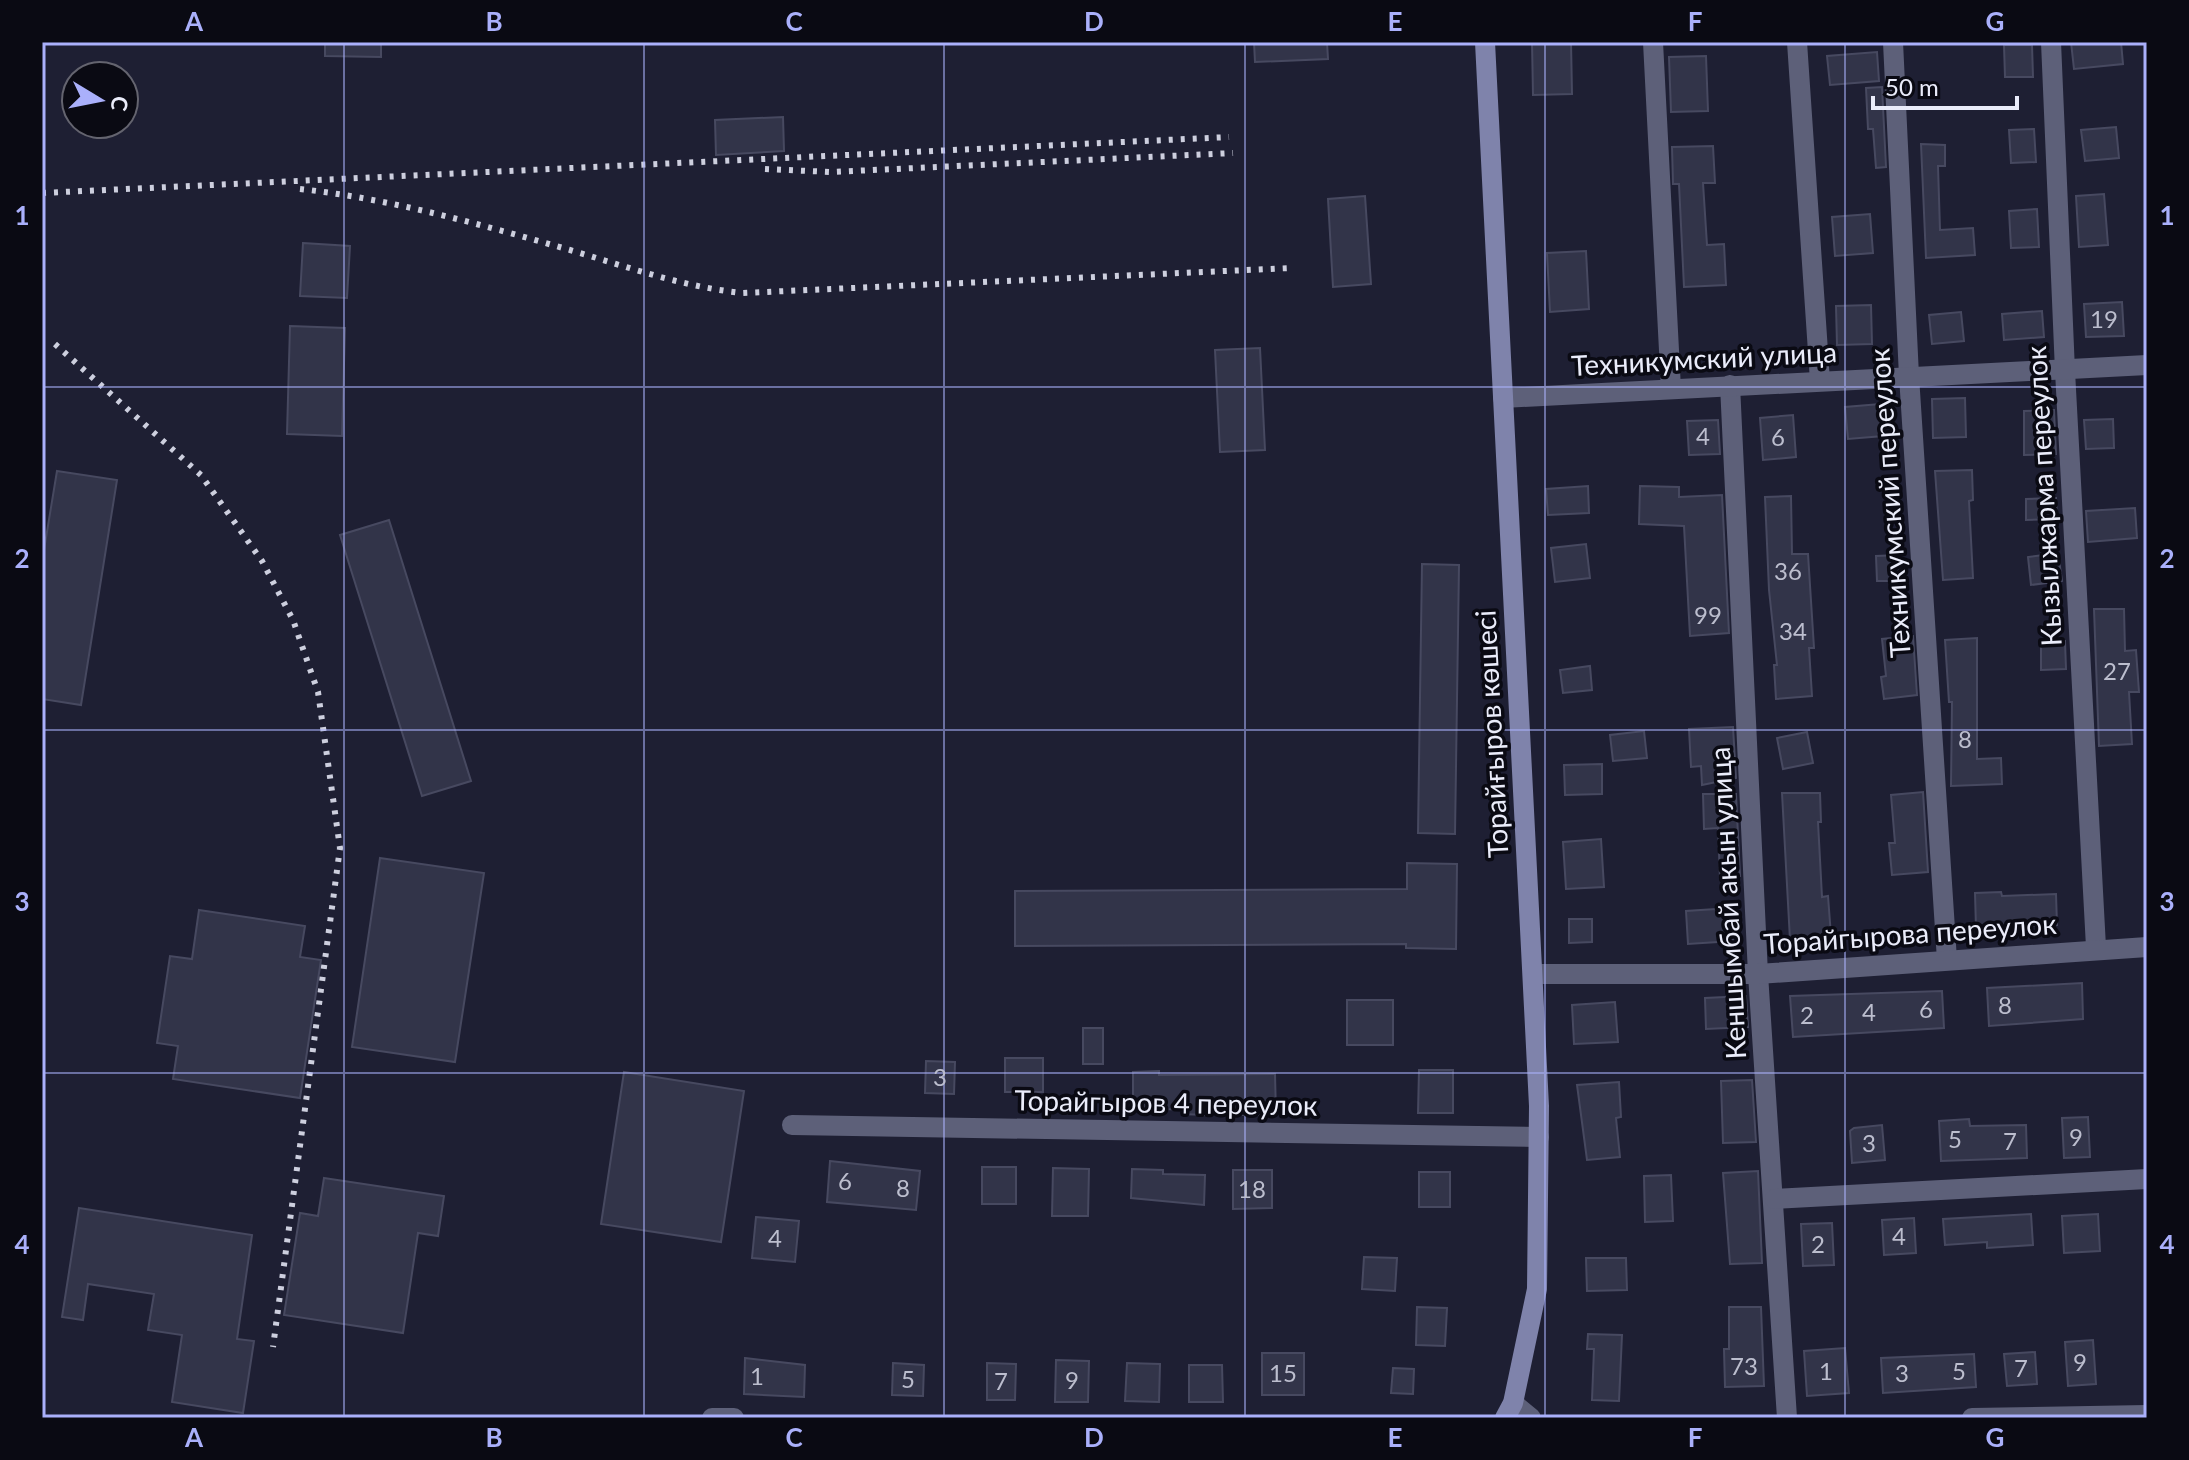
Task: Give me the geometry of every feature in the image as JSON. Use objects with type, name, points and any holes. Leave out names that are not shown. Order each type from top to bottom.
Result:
[{"type":"street","name":"Торайғыров көшесі","points":[[1485,42],[1539,1137],[1537,1289],[1509,1411]]},
{"type":"street","points":[[1653,42],[1671,389]]},
{"type":"street","points":[[1797,42],[1820,381]]},
{"type":"street","name":"Техникумский переулок","points":[[1893,42],[1909,376],[1947,960]]},
{"type":"street","name":"Кызылжарма переулок","points":[[2051,42],[2096,947]]},
{"type":"street","name":"Техникумский улица","points":[[1503,398],[2147,365]]},
{"type":"street","name":"Кеншымбай акын улица","points":[[1730,385],[1758,974],[1787,1418]]},
{"type":"street","name":"Торайгырова переулок","points":[[1533,974],[1758,974],[2096,947],[2147,947]]},
{"type":"street","name":"Торайгыров 4 переулок","points":[[792,1125],[1539,1137]]},
{"type":"street","points":[[1775,1199],[2147,1179]]},
{"type":"street","points":[[1509,1411],[1531,1418]]},
{"type":"street","points":[[1972,1418],[2147,1415]]},
{"type":"street","points":[[712,1418],[734,1418]]},
{"type":"building","points":[[325,42],[381,42],[381,57],[325,56]]},
{"type":"building","points":[[1254,42],[1327,42],[1328,59],[1255,62]]},
{"type":"building","points":[[1532,42],[1571,42],[1572,94],[1533,95]]},
{"type":"building","points":[[2071,42],[2121,42],[2123,64],[2074,69]]},
{"type":"building","points":[[2004,45],[2032,45],[2033,77],[2005,77]]},
{"type":"building","points":[[1877,52],[1879,81],[1830,85],[1827,56]]},
{"type":"building","points":[[1706,56],[1708,111],[1671,112],[1669,57]]},
{"type":"building","points":[[1882,87],[1886,167],[1876,168],[1873,129],[1868,129],[1866,88]]},
{"type":"building","points":[[783,117],[784,151],[716,155],[715,120]]},
{"type":"building","points":[[2116,127],[2119,158],[2085,161],[2081,130]]},
{"type":"building","points":[[2034,129],[2036,162],[2011,163],[2009,130]]},
{"type":"building","points":[[1921,144],[1945,145],[1945,166],[1938,166],[1940,230],[1973,228],[1975,255],[1926,258]]},
{"type":"building","points":[[1713,146],[1715,183],[1703,183],[1707,245],[1724,244],[1726,285],[1684,287],[1679,184],[1673,184],[1672,147]]},
{"type":"building","points":[[2104,194],[2108,245],[2079,247],[2076,196]]},
{"type":"building","points":[[1365,196],[1371,284],[1333,287],[1328,199]]},
{"type":"building","points":[[2037,209],[2039,247],[2011,248],[2009,211]]},
{"type":"building","points":[[1870,214],[1873,253],[1835,256],[1832,217]]},
{"type":"building","points":[[303,243],[350,246],[347,298],[300,296]]},
{"type":"building","points":[[1586,251],[1589,309],[1550,312],[1547,253]]},
{"type":"building","points":[[2122,302],[2124,336],[2086,337],[2084,304]]},
{"type":"building","points":[[1871,305],[1872,344],[1837,345],[1836,306]]},
{"type":"building","points":[[2042,311],[2044,337],[2004,340],[2002,314]]},
{"type":"building","points":[[1961,312],[1964,341],[1932,344],[1929,315]]},
{"type":"building","points":[[290,326],[345,328],[342,436],[287,434]]},
{"type":"building","points":[[1260,348],[1265,450],[1220,452],[1215,350]]},
{"type":"building","points":[[1965,398],[1966,437],[1933,438],[1932,399]]},
{"type":"building","points":[[1880,404],[1883,436],[1848,439],[1845,407]]},
{"type":"building","points":[[2054,410],[2056,454],[2024,455],[2024,411]]},
{"type":"building","points":[[1793,415],[1796,457],[1763,460],[1760,418]]},
{"type":"building","points":[[2113,419],[2114,448],[2086,449],[2084,420]]},
{"type":"building","points":[[1718,420],[1720,454],[1689,455],[1687,421]]},
{"type":"building","points":[[1972,470],[1973,500],[1969,501],[1973,578],[1943,580],[1935,471]]},
{"type":"building","points":[[57,471],[117,480],[81,705],[42,699],[42,562]]},
{"type":"building","points":[[1588,486],[1589,513],[1548,515],[1546,489]]},
{"type":"building","points":[[1640,486],[1679,487],[1679,497],[1722,495],[1729,633],[1690,636],[1684,526],[1639,524]]},
{"type":"building","points":[[1791,496],[1792,554],[1808,554],[1814,648],[1809,648],[1812,696],[1776,699],[1774,665],[1777,665],[1769,590],[1765,497]]},
{"type":"building","points":[[2056,498],[2057,519],[2026,520],[2026,499]]},
{"type":"building","points":[[2135,508],[2137,538],[2088,542],[2086,511]]},
{"type":"building","points":[[389,520],[471,781],[422,796],[340,535]]},
{"type":"building","points":[[1586,544],[1590,578],[1555,582],[1551,548]]},
{"type":"building","points":[[2058,553],[2062,581],[2031,585],[2028,557]]},
{"type":"building","points":[[1899,555],[1900,581],[1877,581],[1876,556]]},
{"type":"building","points":[[1422,564],[1459,565],[1455,834],[1418,833]]},
{"type":"building","points":[[2094,609],[2124,609],[2125,651],[2136,650],[2139,692],[2129,692],[2132,744],[2099,746]]},
{"type":"building","points":[[1913,636],[1917,695],[1884,699],[1881,677],[1886,676],[1882,639]]},
{"type":"building","points":[[1977,638],[1977,759],[2001,758],[2002,784],[1951,786],[1952,702],[1949,702],[1945,640]]},
{"type":"building","points":[[2065,641],[2066,669],[2041,670],[2041,642]]},
{"type":"building","points":[[1590,666],[1592,690],[1563,693],[1560,670]]},
{"type":"building","points":[[1733,727],[1736,778],[1702,785],[1701,766],[1691,767],[1689,729]]},
{"type":"building","points":[[1644,731],[1647,758],[1613,761],[1610,735]]},
{"type":"building","points":[[1807,732],[1813,763],[1783,769],[1777,738]]},
{"type":"building","points":[[1602,764],[1602,794],[1565,795],[1564,765]]},
{"type":"building","points":[[1923,792],[1928,872],[1892,875],[1889,843],[1895,843],[1891,795]]},
{"type":"building","points":[[1782,793],[1820,793],[1821,822],[1818,822],[1822,897],[1828,896],[1831,936],[1790,940]]},
{"type":"building","points":[[1703,794],[1736,794],[1740,876],[1720,877],[1718,828],[1704,829]]},
{"type":"building","points":[[1601,839],[1604,887],[1566,889],[1563,842]]},
{"type":"building","points":[[380,858],[484,873],[455,1062],[352,1047]]},
{"type":"building","points":[[1407,863],[1457,864],[1456,949],[1406,948],[1406,944],[1015,946],[1015,891],[1407,889]]},
{"type":"building","points":[[2001,892],[2002,896],[2056,894],[2057,925],[1976,928],[1975,893]]},
{"type":"building","points":[[1731,908],[1733,941],[1688,944],[1686,911]]},
{"type":"building","points":[[199,910],[305,926],[300,957],[321,960],[300,1098],[173,1079],[178,1046],[157,1043],[170,956],[192,959]]},
{"type":"building","points":[[1569,919],[1592,919],[1592,942],[1569,943]]},
{"type":"building","points":[[2082,983],[2083,1019],[1989,1026],[1987,988]]},
{"type":"building","points":[[1942,991],[1944,1028],[1793,1037],[1790,996]]},
{"type":"building","points":[[1746,996],[1748,1027],[1706,1029],[1705,998]]},
{"type":"building","points":[[1347,1000],[1393,1000],[1393,1045],[1347,1045]]},
{"type":"building","points":[[1615,1002],[1618,1042],[1574,1044],[1572,1005]]},
{"type":"building","points":[[1083,1028],[1103,1028],[1103,1064],[1083,1064]]},
{"type":"building","points":[[1005,1058],[1043,1058],[1043,1092],[1005,1092]]},
{"type":"building","points":[[926,1061],[955,1062],[954,1094],[925,1093]]},
{"type":"building","points":[[1419,1070],[1453,1070],[1453,1113],[1418,1113]]},
{"type":"building","points":[[1159,1071],[1159,1075],[1275,1074],[1276,1115],[1232,1115],[1232,1102],[1205,1102],[1205,1115],[1182,1114],[1183,1109],[1133,1110],[1133,1072]]},
{"type":"building","points":[[624,1072],[744,1091],[721,1242],[601,1224]]},
{"type":"building","points":[[1752,1080],[1756,1142],[1723,1143],[1721,1081]]},
{"type":"building","points":[[1619,1082],[1621,1117],[1616,1118],[1620,1157],[1587,1160],[1577,1085]]},
{"type":"building","points":[[2088,1117],[2090,1157],[2064,1158],[2062,1118]]},
{"type":"building","points":[[1969,1119],[1970,1126],[2026,1125],[2027,1158],[1941,1161],[1939,1121]]},
{"type":"building","points":[[1882,1125],[1885,1160],[1852,1163],[1850,1131]]},
{"type":"building","points":[[830,1161],[920,1171],[916,1210],[827,1202]]},
{"type":"building","points":[[982,1167],[1016,1167],[1016,1204],[982,1204]]},
{"type":"building","points":[[1053,1168],[1089,1169],[1088,1216],[1052,1216]]},
{"type":"building","points":[[1132,1169],[1163,1170],[1163,1174],[1205,1175],[1204,1205],[1131,1198]]},
{"type":"building","points":[[1233,1170],[1272,1170],[1272,1208],[1233,1209]]},
{"type":"building","points":[[1758,1171],[1762,1263],[1730,1264],[1723,1173]]},
{"type":"building","points":[[1419,1172],[1450,1172],[1450,1207],[1419,1207]]},
{"type":"building","points":[[1671,1175],[1673,1221],[1645,1222],[1644,1176]]},
{"type":"building","points":[[324,1178],[444,1196],[438,1236],[418,1233],[403,1333],[284,1315],[300,1213],[318,1216]]},
{"type":"building","points":[[79,1208],[252,1235],[237,1339],[254,1341],[243,1413],[172,1402],[182,1335],[148,1330],[154,1294],[88,1284],[83,1320],[62,1317]]},
{"type":"building","points":[[2031,1214],[2033,1245],[1987,1248],[1987,1242],[1945,1245],[1943,1219]]},
{"type":"building","points":[[2098,1214],[2100,1251],[2064,1253],[2062,1216]]},
{"type":"building","points":[[756,1217],[799,1221],[795,1262],[752,1258]]},
{"type":"building","points":[[1914,1218],[1916,1253],[1884,1255],[1882,1220]]},
{"type":"building","points":[[1832,1223],[1834,1265],[1803,1266],[1801,1224]]},
{"type":"building","points":[[1364,1257],[1397,1258],[1395,1291],[1362,1289]]},
{"type":"building","points":[[1586,1258],[1626,1258],[1627,1290],[1587,1291]]},
{"type":"building","points":[[1417,1307],[1447,1308],[1445,1346],[1416,1345]]},
{"type":"building","points":[[1729,1307],[1761,1307],[1764,1386],[1725,1387],[1724,1349],[1729,1349]]},
{"type":"building","points":[[1588,1334],[1622,1335],[1619,1401],[1592,1400],[1594,1349],[1587,1349]]},
{"type":"building","points":[[2093,1340],[2096,1384],[2068,1386],[2065,1342]]},
{"type":"building","points":[[1845,1348],[1849,1393],[1807,1396],[1804,1351]]},
{"type":"building","points":[[2035,1352],[2037,1384],[2007,1386],[2004,1354]]},
{"type":"building","points":[[1262,1353],[1304,1353],[1304,1395],[1262,1395]]},
{"type":"building","points":[[1974,1354],[1976,1387],[1883,1393],[1881,1358]]},
{"type":"building","points":[[745,1358],[805,1365],[804,1397],[744,1394]]},
{"type":"building","points":[[1056,1360],[1089,1361],[1088,1402],[1055,1402]]},
{"type":"building","points":[[893,1363],[924,1365],[923,1396],[892,1395]]},
{"type":"building","points":[[987,1363],[1016,1364],[1015,1400],[987,1400]]},
{"type":"building","points":[[1127,1363],[1160,1364],[1159,1402],[1125,1401]]},
{"type":"building","points":[[1189,1365],[1222,1365],[1223,1402],[1189,1402]]},
{"type":"building","points":[[1393,1368],[1414,1369],[1413,1394],[1391,1393]]},
{"type":"railway","points":[[42,193],[1229,137]]},
{"type":"railway","points":[[765,169],[831,172],[1233,153]]},
{"type":"railway","points":[[300,189],[369,199],[436,214],[677,281],[743,293],[1291,268]]},
{"type":"railway","points":[[55,344],[201,475],[262,561],[293,620],[318,692],[340,848],[273,1347]]}]
